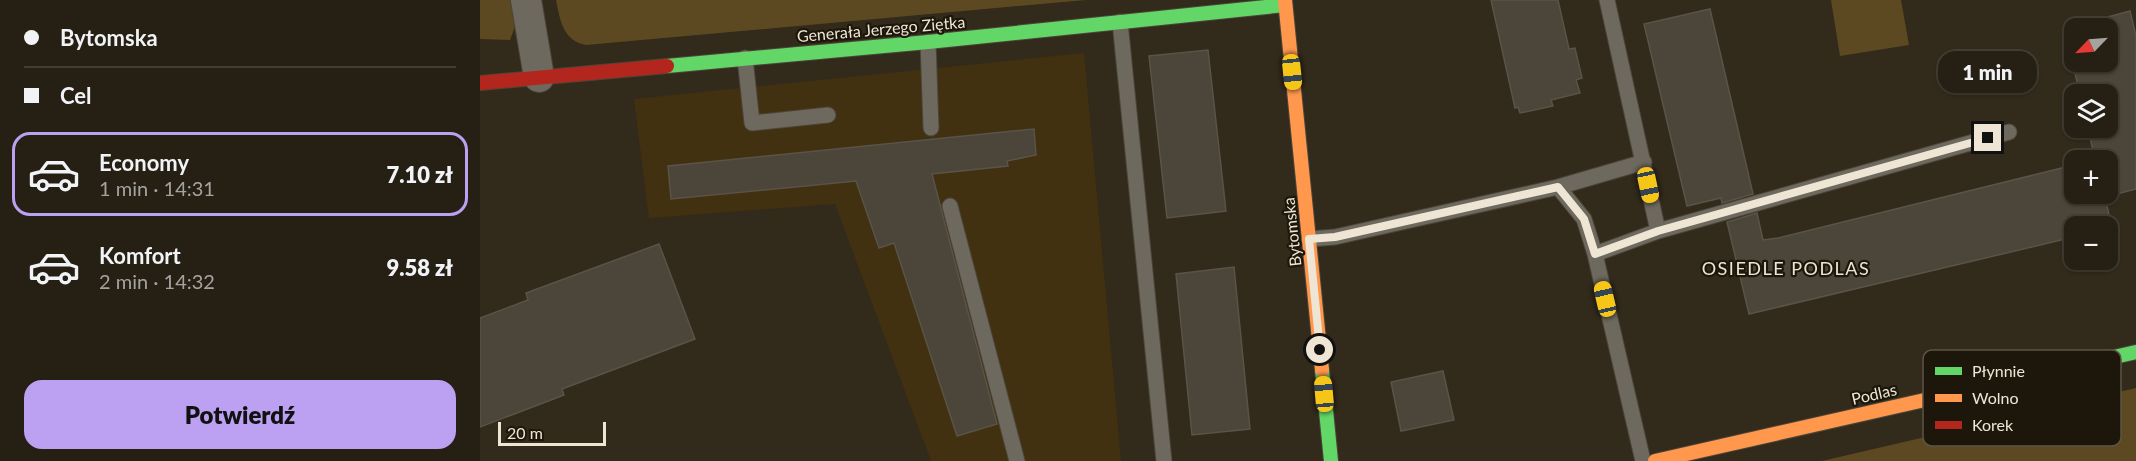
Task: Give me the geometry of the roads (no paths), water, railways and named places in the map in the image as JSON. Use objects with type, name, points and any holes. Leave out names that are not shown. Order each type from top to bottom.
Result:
[{"type":"street","points":[[526,0],[539,77]]},
{"type":"street","name":"Generała Jerzego Ziętka","points":[[480,83],[928,42],[1285,2]]},
{"type":"street","name":"Bytomska","points":[[1285,2],[1330,461]]},
{"type":"street","name":"Podlas","points":[[2121,355],[2136,352]]},
{"type":"street","name":"Podlas","points":[[1655,461],[1923,400]]},
{"type":"lane","points":[[1607,0],[1658,231]]},
{"type":"lane","points":[[1120,22],[1164,461]]},
{"type":"lane","points":[[928,42],[931,128]]},
{"type":"lane","points":[[746,58],[752,123],[828,115]]},
{"type":"lane","points":[[1595,254],[1658,231],[2009,132]]},
{"type":"lane","points":[[1309,239],[1335,237],[1558,187],[1644,162]]},
{"type":"lane","points":[[1558,187],[1584,219],[1595,254],[1643,461]]},
{"type":"lane","points":[[950,206],[1017,461]]},
{"type":"district","name":"OSIEDLE PODLAS","points":[[1786,269]]}]
